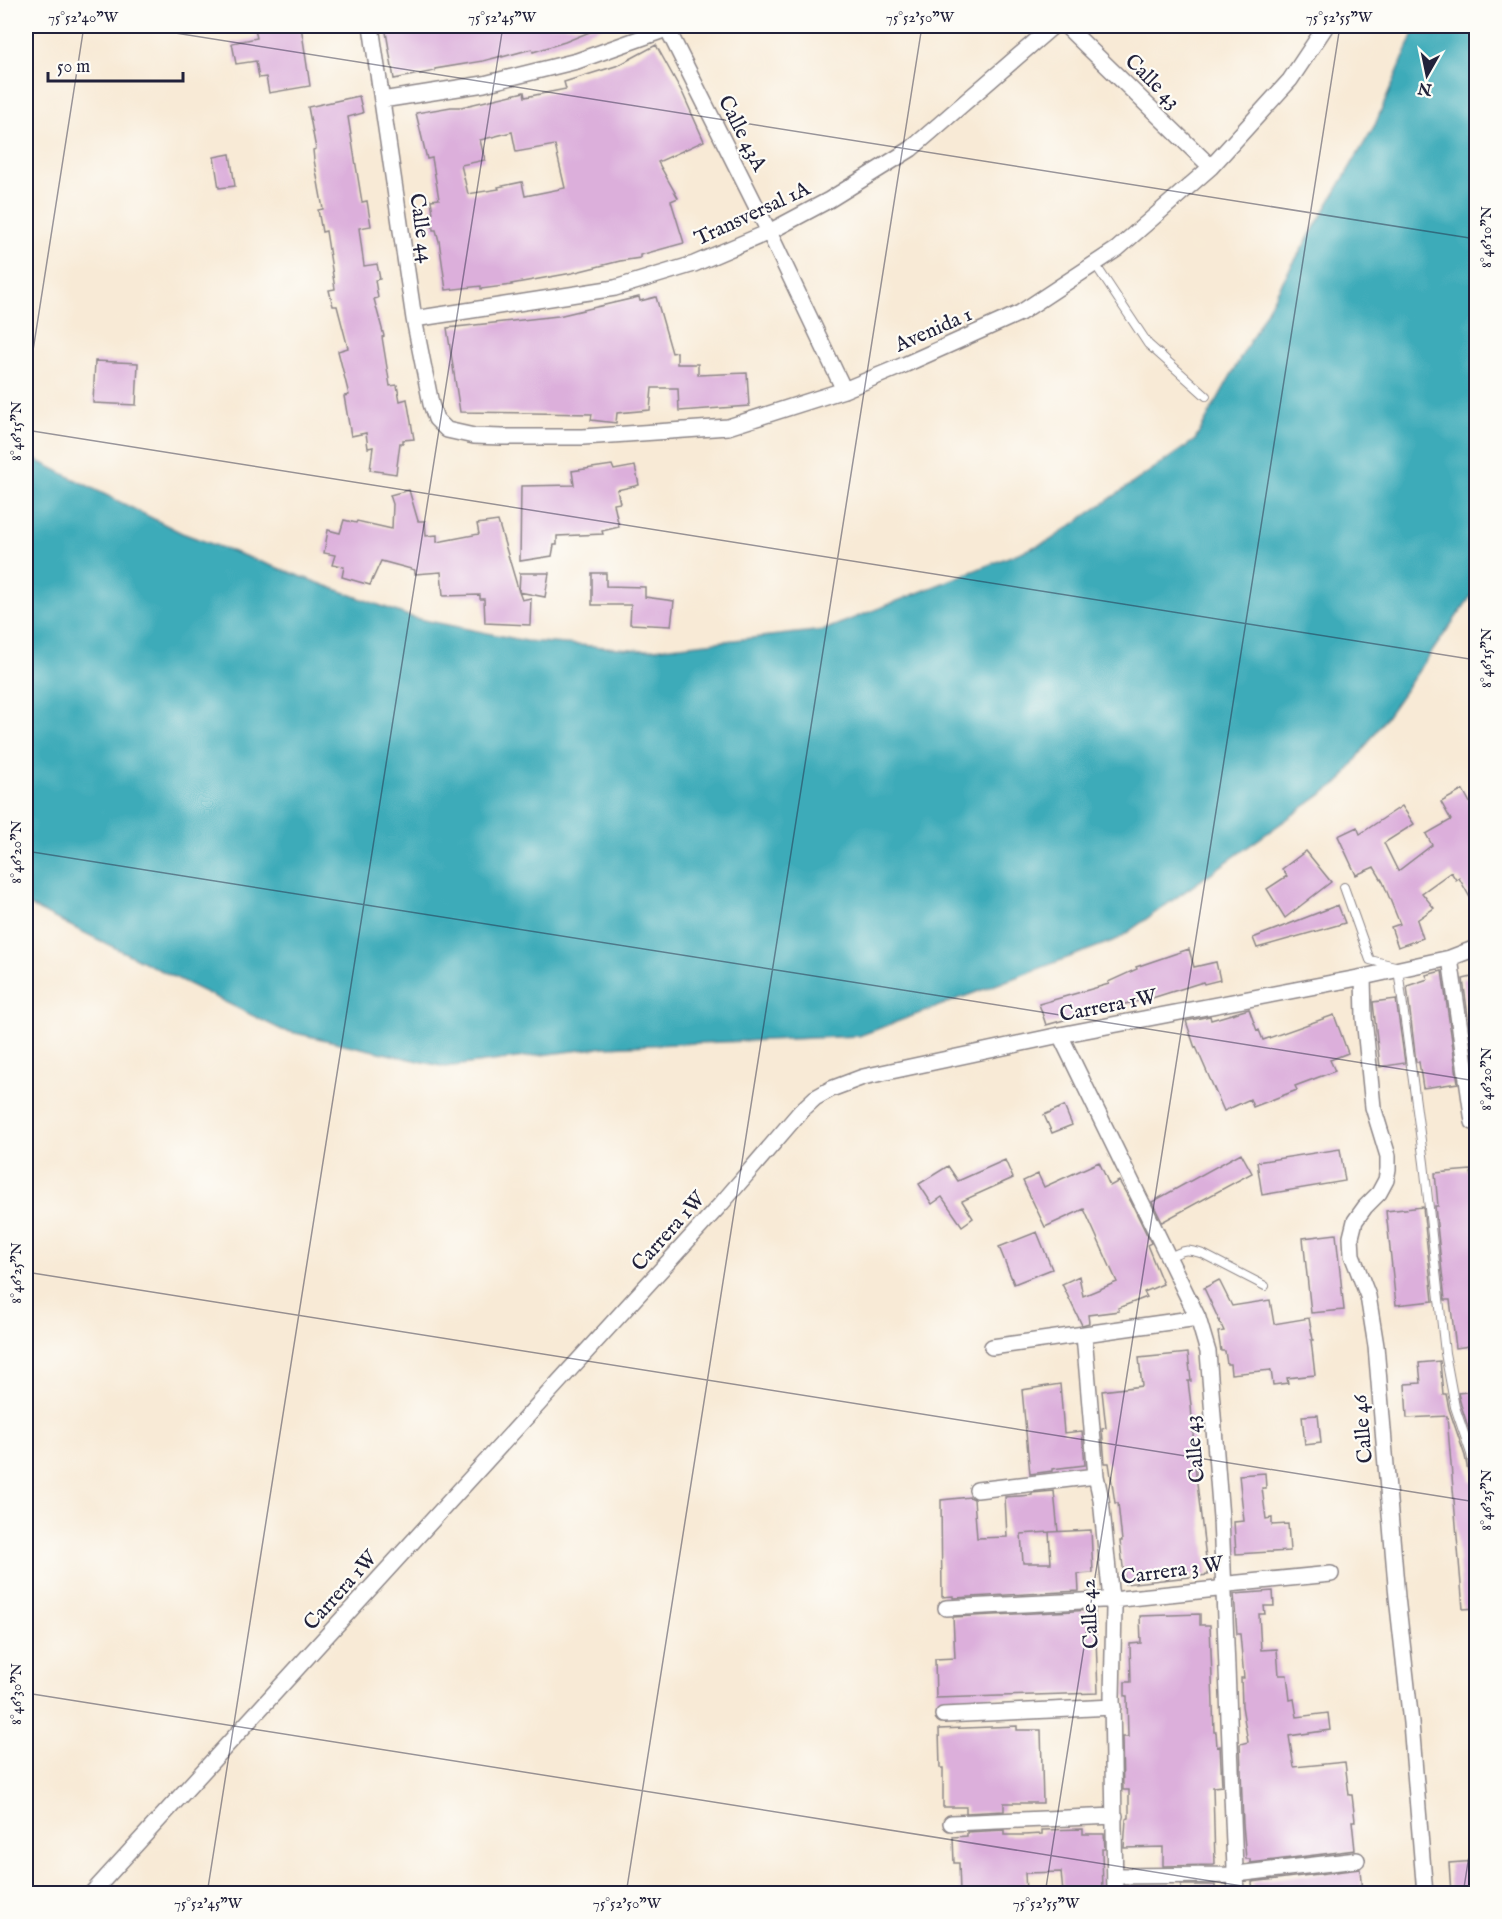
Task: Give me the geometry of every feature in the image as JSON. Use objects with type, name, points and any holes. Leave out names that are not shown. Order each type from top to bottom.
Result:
[{"type":"street","name":"Calle 44","points":[[371,26],[414,319],[431,404],[436,419],[447,430]]},
{"type":"street","name":"Transversal 1A","points":[[414,319],[615,288],[694,264],[769,232],[829,200],[911,149],[1053,26]]},
{"type":"street","name":"Calle 43","points":[[1066,26],[1210,167]]},
{"type":"street","name":"Avenida 1","points":[[447,430],[492,437],[583,437],[728,427],[844,390],[1020,313],[1117,249],[1210,167],[1290,80],[1326,26]]},
{"type":"street","points":[[382,100],[484,84],[577,61],[670,27]]},
{"type":"street","name":"Calle 43A","points":[[670,27],[844,390]]},
{"type":"street","name":"Carrera 1W","points":[[92,1893],[722,1203],[801,1111],[815,1098],[831,1089],[863,1077],[1060,1035],[1363,977],[1450,958],[1476,948]]},
{"type":"street","points":[[1450,958],[1473,1122]]},
{"type":"street","name":"Calle 46","points":[[1363,977],[1364,1017],[1373,1107],[1388,1156],[1388,1169],[1386,1180],[1379,1193],[1355,1221],[1352,1255],[1368,1296],[1376,1346],[1425,1893]]},
{"type":"street","name":"Calle 43","points":[[1060,1035],[1170,1257],[1198,1318],[1208,1352],[1221,1518],[1236,1893]]},
{"type":"street","points":[[992,1347],[1198,1318]]},
{"type":"street","name":"Calle 42","points":[[1084,1335],[1096,1476],[1101,1498],[1110,1590],[1113,1599],[1115,1893]]},
{"type":"street","points":[[977,1490],[1096,1476]]},
{"type":"street","name":"Carrera 3 W","points":[[946,1608],[1113,1599],[1217,1589],[1229,1584],[1331,1574]]},
{"type":"street","points":[[943,1715],[1113,1707]]},
{"type":"street","points":[[951,1823],[1115,1816]]},
{"type":"street","points":[[1116,1876],[1234,1873],[1357,1860]]},
{"type":"lane","points":[[1095,264],[1148,344],[1206,396]]},
{"type":"lane","points":[[1344,887],[1370,960],[1401,968],[1445,1353],[1455,1407],[1471,1454],[1476,1479]]},
{"type":"lane","points":[[1170,1257],[1183,1250],[1203,1254],[1265,1286]]},
{"type":"water","points":[[1417,26],[1476,26],[1476,589],[1342,780],[1118,939],[859,1036],[605,1047],[445,1067],[282,1030],[26,904],[26,455],[182,533],[414,618],[526,641],[644,650],[824,630],[1049,541],[1195,440],[1288,272],[1375,125]]},
{"type":"building","points":[[254,26],[301,26],[310,86],[269,93],[266,77],[259,78],[256,61],[236,64],[232,43],[257,38]]},
{"type":"building","points":[[385,26],[602,27],[533,52],[532,49],[394,79]]},
{"type":"building","points":[[656,45],[683,94],[704,141],[658,162],[678,198],[671,201],[684,243],[640,255],[640,258],[512,285],[446,290],[439,241],[436,230],[433,230],[431,213],[433,213],[431,200],[439,199],[432,158],[427,159],[416,113],[461,107],[524,92],[525,97],[566,89],[564,82],[619,65]],"holes":[[[512,132],[516,152],[555,145],[565,188],[525,196],[522,182],[498,187],[499,189],[468,194],[461,165],[485,160],[480,140]]]},
{"type":"building","points":[[359,96],[363,113],[348,117],[362,202],[367,201],[371,226],[359,228],[364,266],[377,264],[380,279],[375,280],[378,298],[374,299],[384,336],[382,337],[390,386],[397,385],[400,401],[407,399],[414,439],[403,440],[403,443],[400,443],[396,474],[370,470],[373,447],[368,448],[366,433],[351,436],[344,396],[349,395],[338,351],[348,348],[337,306],[333,306],[329,290],[335,289],[326,231],[322,232],[318,210],[323,209],[314,160],[313,150],[316,149],[308,107]]},
{"type":"building","points":[[230,154],[235,186],[219,188],[214,157]]},
{"type":"building","points":[[639,297],[640,301],[656,297],[672,353],[677,352],[677,364],[698,364],[698,375],[747,373],[749,406],[679,411],[678,388],[652,388],[650,410],[617,413],[616,423],[591,420],[592,414],[460,412],[447,328],[558,316]]},
{"type":"building","points":[[95,361],[138,363],[136,405],[93,403]]},
{"type":"building","points":[[612,465],[614,470],[635,466],[639,485],[617,490],[620,503],[614,504],[619,527],[602,531],[603,534],[557,536],[557,545],[554,545],[552,556],[520,561],[521,486],[574,485],[572,471]]},
{"type":"building","points":[[409,490],[418,521],[425,521],[426,536],[437,535],[437,542],[479,534],[477,524],[498,521],[522,600],[531,598],[530,625],[485,623],[484,599],[480,599],[480,595],[443,596],[441,572],[415,574],[415,570],[381,561],[370,585],[342,577],[344,567],[332,565],[335,555],[324,553],[328,530],[340,533],[344,520],[392,529],[393,504],[390,495]]},
{"type":"building","points":[[520,573],[549,573],[545,597],[519,592]]},
{"type":"building","points":[[592,573],[606,573],[606,586],[645,587],[645,597],[674,601],[671,626],[630,624],[631,605],[592,605]]},
{"type":"building","points":[[1463,790],[1474,810],[1476,819],[1476,908],[1459,878],[1456,880],[1451,872],[1422,893],[1434,908],[1417,920],[1423,938],[1398,947],[1391,927],[1400,924],[1383,882],[1374,867],[1356,875],[1338,836],[1357,827],[1360,834],[1402,806],[1414,824],[1384,843],[1398,871],[1432,845],[1426,834],[1451,820],[1441,802]]},
{"type":"building","points":[[1306,851],[1331,882],[1285,918],[1267,889],[1287,876],[1282,869]]},
{"type":"building","points":[[1338,905],[1345,923],[1257,948],[1253,938]]},
{"type":"building","points":[[1189,949],[1194,967],[1216,962],[1220,980],[1204,984],[1203,982],[1149,999],[1046,1025],[1039,1004],[1109,984],[1108,982],[1137,969],[1136,967]]},
{"type":"building","points":[[1442,971],[1458,1083],[1423,1088],[1419,1062],[1416,1062],[1407,986],[1428,979],[1426,975]]},
{"type":"building","points":[[1476,976],[1476,1068],[1475,1068],[1463,979]]},
{"type":"building","points":[[1396,999],[1405,1063],[1380,1067],[1373,1002]]},
{"type":"building","points":[[1249,1009],[1263,1040],[1334,1015],[1348,1053],[1330,1060],[1335,1071],[1295,1086],[1297,1090],[1253,1107],[1250,1099],[1224,1111],[1195,1048],[1186,1021],[1210,1016],[1211,1020]]},
{"type":"building","points":[[1064,1106],[1072,1125],[1052,1133],[1044,1115]]},
{"type":"building","points":[[1340,1149],[1345,1181],[1262,1195],[1257,1162]]},
{"type":"building","points":[[1241,1153],[1252,1173],[1162,1222],[1152,1202]]},
{"type":"building","points":[[1005,1160],[1013,1178],[962,1201],[973,1218],[962,1226],[942,1197],[932,1204],[919,1184],[948,1166],[958,1181]]},
{"type":"building","points":[[1099,1162],[1110,1186],[1119,1181],[1131,1202],[1151,1243],[1147,1245],[1163,1284],[1144,1292],[1147,1297],[1118,1308],[1119,1311],[1088,1315],[1089,1323],[1082,1325],[1062,1284],[1079,1276],[1083,1296],[1117,1282],[1084,1209],[1045,1227],[1023,1181],[1038,1174],[1044,1187]]},
{"type":"building","points":[[1471,1170],[1476,1222],[1476,1345],[1456,1348],[1450,1300],[1445,1300],[1435,1206],[1438,1206],[1435,1173]]},
{"type":"building","points":[[1423,1207],[1433,1301],[1396,1305],[1386,1211]]},
{"type":"building","points":[[1037,1232],[1052,1269],[1014,1284],[999,1247]]},
{"type":"building","points":[[1336,1234],[1344,1310],[1311,1313],[1303,1238]]},
{"type":"building","points":[[1219,1280],[1232,1306],[1270,1300],[1274,1324],[1309,1318],[1315,1375],[1287,1378],[1288,1383],[1273,1385],[1271,1370],[1231,1374],[1225,1351],[1221,1351],[1218,1332],[1224,1331],[1204,1288]]},
{"type":"building","points":[[1188,1353],[1191,1381],[1188,1381],[1196,1475],[1208,1575],[1125,1584],[1118,1503],[1115,1503],[1109,1463],[1105,1463],[1102,1429],[1106,1428],[1102,1391],[1142,1386],[1139,1358]]},
{"type":"building","points":[[1440,1361],[1443,1394],[1446,1394],[1465,1456],[1470,1481],[1476,1485],[1476,1608],[1463,1609],[1447,1416],[1407,1418],[1405,1384],[1421,1383],[1419,1363]]},
{"type":"building","points":[[1060,1384],[1064,1433],[1082,1431],[1085,1465],[1030,1474],[1022,1390]]},
{"type":"building","points":[[1476,1391],[1476,1452],[1458,1393]]},
{"type":"building","points":[[1318,1415],[1321,1443],[1305,1445],[1302,1416]]},
{"type":"building","points":[[1265,1473],[1266,1488],[1262,1488],[1266,1519],[1272,1518],[1272,1525],[1288,1524],[1290,1551],[1236,1554],[1234,1522],[1244,1521],[1239,1475]]},
{"type":"building","points":[[1054,1491],[1058,1532],[1091,1530],[1093,1573],[1078,1574],[1079,1591],[942,1597],[941,1500],[970,1497],[974,1499],[977,1538],[1007,1537],[1005,1497],[1032,1495],[1032,1493]],"holes":[[[1049,1532],[1051,1563],[1023,1563],[1021,1534]]]},
{"type":"building","points":[[1273,1591],[1274,1606],[1264,1606],[1265,1614],[1259,1614],[1261,1650],[1277,1649],[1279,1675],[1287,1675],[1290,1700],[1294,1699],[1297,1717],[1328,1713],[1330,1730],[1289,1736],[1294,1767],[1345,1762],[1355,1821],[1352,1821],[1355,1850],[1250,1863],[1250,1859],[1246,1859],[1243,1824],[1240,1744],[1248,1742],[1242,1706],[1241,1678],[1244,1678],[1234,1594]]},
{"type":"building","points":[[1095,1610],[1098,1693],[936,1698],[935,1659],[955,1658],[953,1617]]},
{"type":"building","points":[[1200,1614],[1200,1625],[1210,1625],[1214,1732],[1216,1732],[1217,1747],[1220,1746],[1222,1786],[1213,1787],[1215,1864],[1163,1866],[1163,1847],[1124,1848],[1126,1819],[1129,1818],[1129,1790],[1123,1790],[1122,1737],[1128,1737],[1125,1682],[1131,1682],[1130,1644],[1141,1643],[1140,1616]]},
{"type":"building","points":[[1017,1726],[1017,1730],[1041,1730],[1043,1803],[1004,1803],[1004,1811],[966,1813],[966,1807],[943,1807],[943,1768],[940,1768],[939,1729]]},
{"type":"building","points":[[1083,1829],[1083,1834],[1104,1834],[1103,1893],[1063,1893],[1061,1872],[1025,1873],[1026,1893],[960,1893],[959,1863],[954,1863],[953,1837],[967,1836],[967,1832],[1004,1830],[1004,1835],[1024,1835],[1042,1834],[1042,1830]]},
{"type":"building","points":[[1476,1861],[1476,1893],[1451,1893],[1449,1863]]},
{"type":"building","points":[[1360,1869],[1362,1893],[1253,1893],[1252,1882]]},
{"type":"building","points":[[1181,1885],[1215,1885],[1215,1893],[1181,1893]]}]
